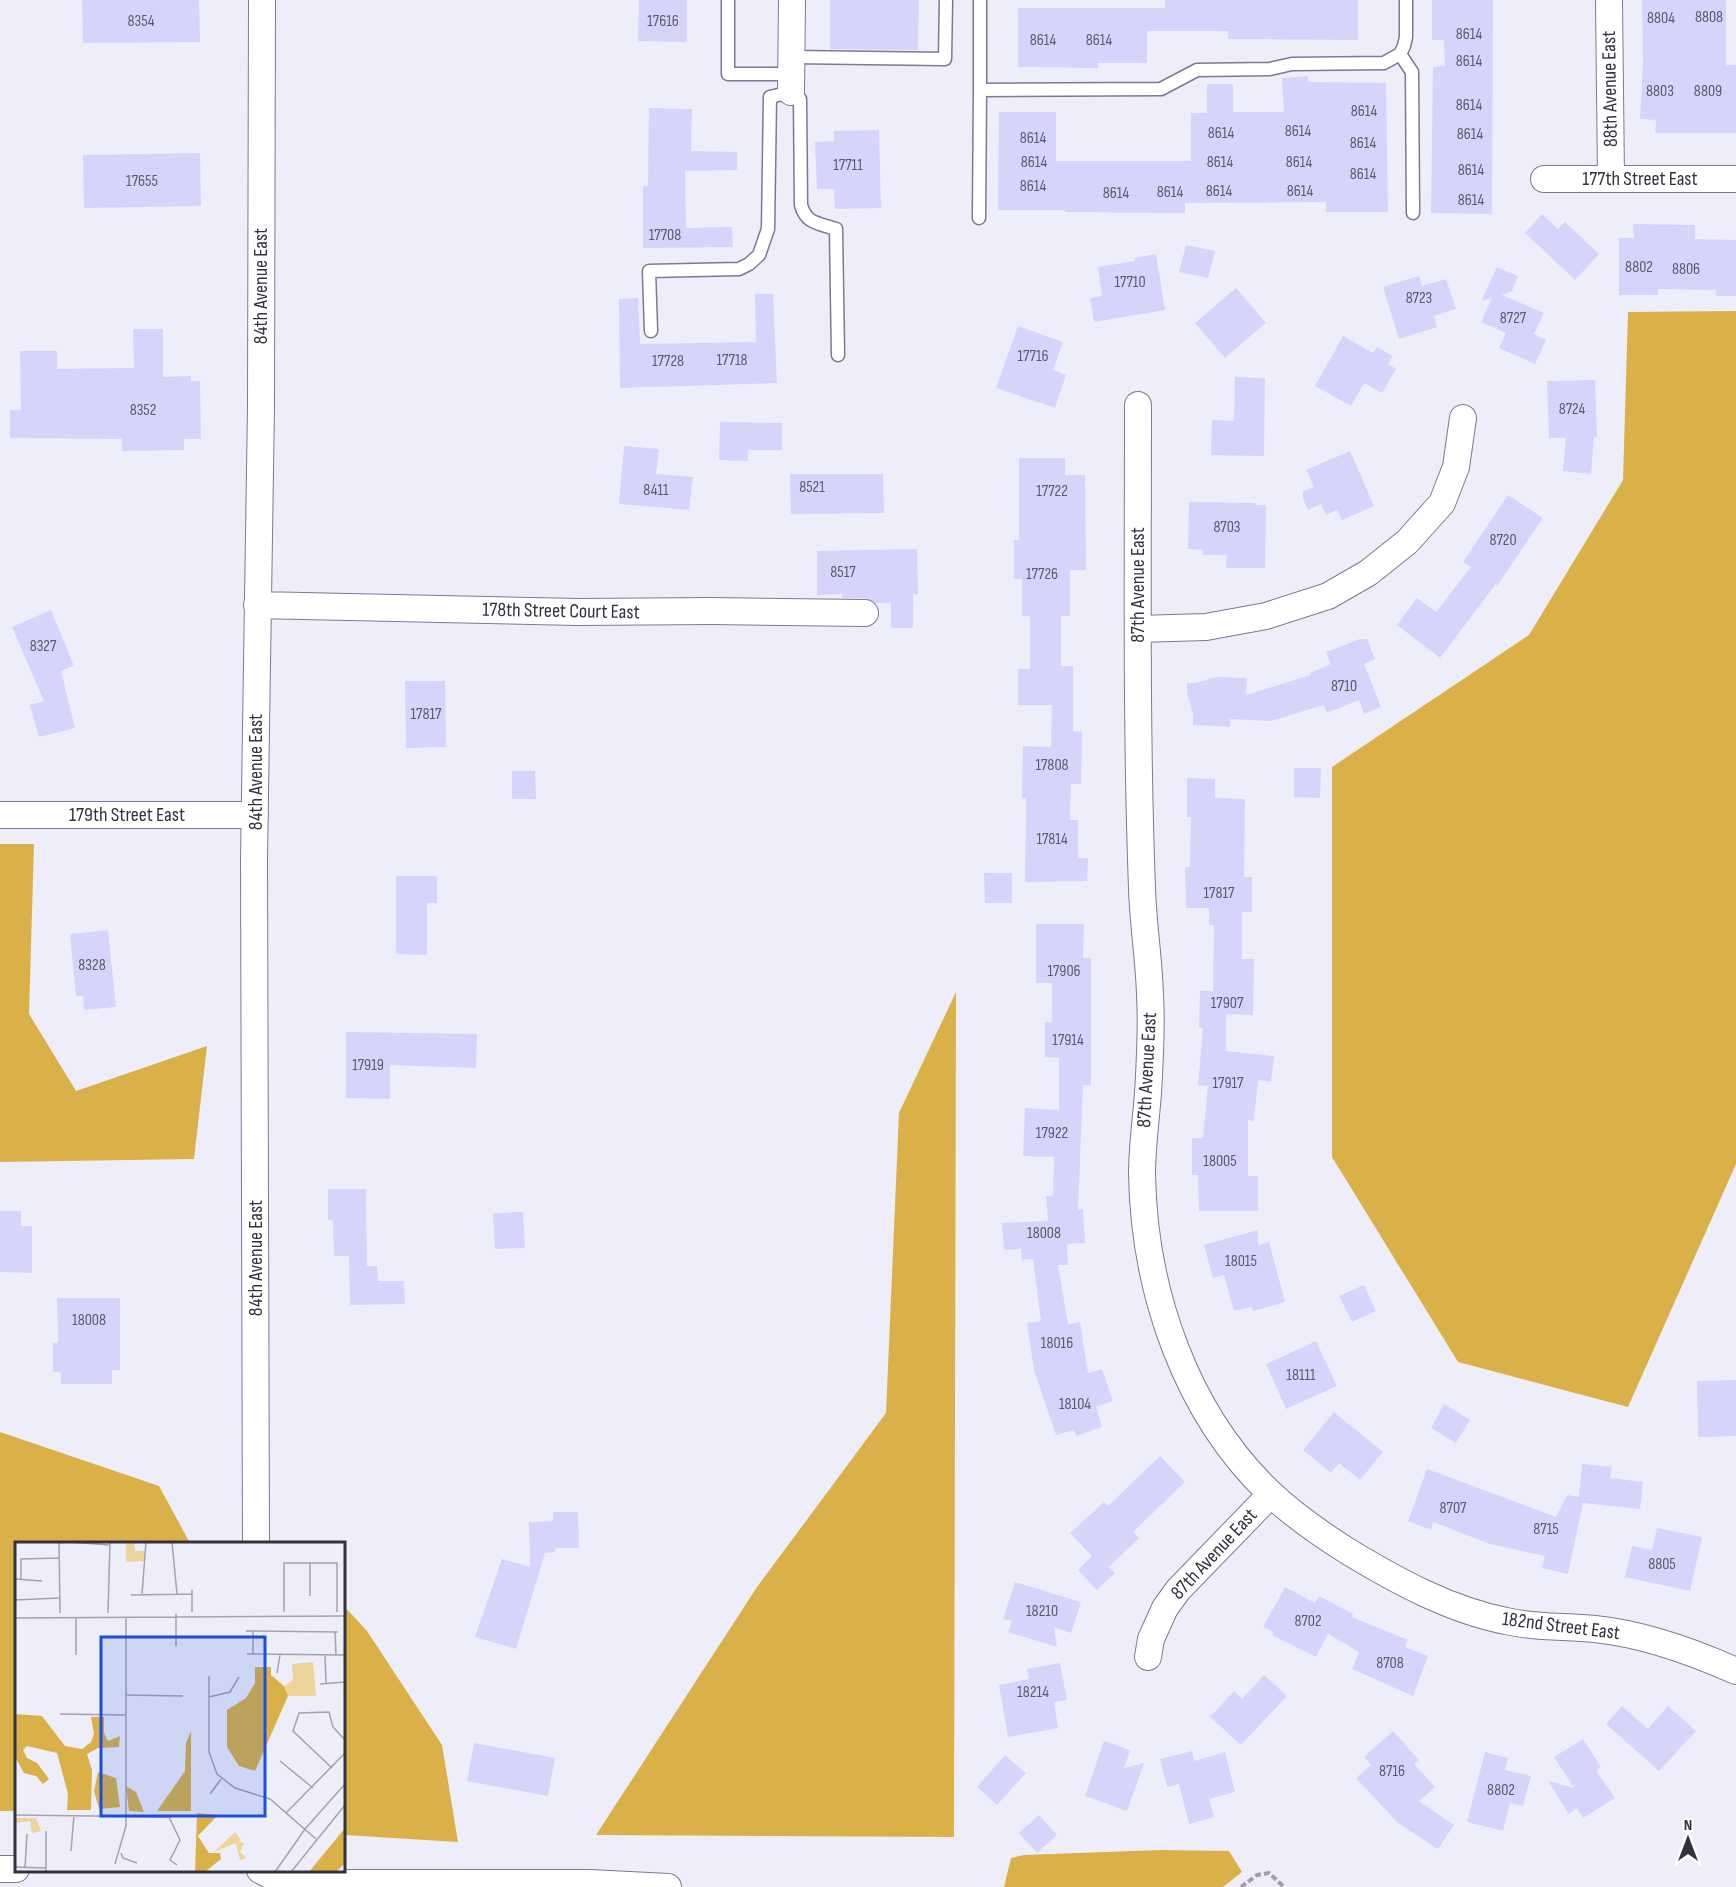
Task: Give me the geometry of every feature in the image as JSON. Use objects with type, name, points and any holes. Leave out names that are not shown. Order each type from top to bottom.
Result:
[{"type":"street","name":"84th Avenue East","points":[[256,1542],[255,815],[261,406],[262,0]]},
{"type":"street","points":[[792,0],[792,75]]},
{"type":"street","name":"88th Avenue East","points":[[1609,0],[1611,178]]},
{"type":"street","name":"177th Street East","points":[[1544,179],[1736,179]]},
{"type":"street","name":"87th Avenue East","points":[[1138,405],[1141,885],[1151,1027],[1142,1172],[1143,1212],[1159,1299],[1172,1340],[1192,1385],[1225,1438],[1271,1494],[1171,1599],[1155,1626],[1148,1657]]},
{"type":"street","points":[[1138,629],[1206,627],[1266,616],[1328,596],[1368,573],[1407,542],[1442,503],[1456,467],[1462,418]]},
{"type":"street","name":"178th Street Court East","points":[[257,605],[578,612],[712,611],[866,614]]},
{"type":"street","name":"179th Street East","points":[[0,815],[255,815]]},
{"type":"street","name":"182nd Street East","points":[[1271,1494],[1345,1549],[1414,1588],[1465,1609],[1509,1622],[1597,1629],[1625,1634],[1669,1645],[1736,1671]]},
{"type":"street","points":[[258,1872],[261,1887]]},
{"type":"street","points":[[262,1872],[284,1883],[591,1883],[668,1887]]},
{"type":"lane","points":[[728,0],[728,74],[792,75],[945,59],[946,0]]},
{"type":"lane","points":[[979,218],[980,0]]},
{"type":"lane","points":[[980,90],[1161,89],[1197,70],[1270,69],[1292,63],[1384,63],[1400,54],[1406,37],[1406,0]]},
{"type":"lane","points":[[1400,54],[1412,72],[1413,213]]},
{"type":"lane","points":[[651,331],[649,271],[739,268],[749,264],[759,255],[768,229],[770,97],[792,75]]},
{"type":"lane","points":[[792,75],[800,99],[801,205],[804,214],[811,221],[836,229],[838,355]]},
{"type":"path","points":[[1241,1887],[1257,1875],[1269,1873],[1284,1887]]},
{"type":"shaded area","points":[[1736,311],[1736,1164],[1628,1407],[1458,1362],[1332,1157],[1332,767],[1529,635],[1623,480],[1628,312]]},
{"type":"shaded area","points":[[0,844],[34,844],[29,1014],[76,1091],[207,1046],[194,1159],[0,1162]]},
{"type":"shaded area","points":[[956,992],[954,1837],[596,1835],[757,1587],[886,1413],[899,1113]]},
{"type":"shaded area","points":[[0,1432],[159,1486],[189,1542],[15,1542],[15,1811],[0,1811]]},
{"type":"shaded area","points":[[345,1607],[367,1631],[442,1745],[458,1842],[345,1835]]},
{"type":"shaded area","points":[[1160,1850],[1229,1851],[1242,1872],[1223,1887],[1004,1887],[1011,1858],[1024,1855]]},
{"type":"building","points":[[82,0],[199,0],[200,42],[83,43]]},
{"type":"building","points":[[639,0],[687,0],[687,42],[638,41]]},
{"type":"building","points":[[830,0],[919,0],[918,50],[830,49]]},
{"type":"building","points":[[1165,0],[1358,0],[1358,40],[1228,39],[1228,31],[1147,31],[1147,63],[1098,63],[1098,68],[1018,67],[1018,8],[1165,8]]},
{"type":"building","points":[[1432,0],[1493,0],[1492,214],[1431,213],[1433,67],[1445,66],[1444,40],[1432,40]]},
{"type":"building","points":[[1642,0],[1726,0],[1726,65],[1736,65],[1736,133],[1655,133],[1656,120],[1640,119],[1643,63]]},
{"type":"building","points":[[1308,76],[1308,82],[1386,83],[1388,212],[1326,212],[1326,202],[1185,203],[1185,213],[998,210],[999,112],[1056,112],[1056,161],[1191,161],[1191,113],[1207,113],[1207,84],[1233,84],[1233,112],[1284,112],[1282,78]]},
{"type":"building","points":[[649,108],[692,109],[691,151],[737,152],[737,170],[685,171],[686,228],[732,227],[733,247],[643,248],[643,186],[648,186]]},
{"type":"building","points":[[879,130],[881,208],[835,209],[834,189],[817,189],[815,142],[834,141],[834,131]]},
{"type":"building","points":[[200,153],[201,206],[84,208],[83,155]]},
{"type":"building","points":[[1542,214],[1558,229],[1565,222],[1599,254],[1575,280],[1525,233]]},
{"type":"building","points":[[1633,224],[1695,225],[1695,239],[1736,240],[1736,296],[1716,296],[1716,290],[1658,289],[1658,295],[1619,295],[1619,238],[1634,238]]},
{"type":"building","points":[[1186,245],[1215,251],[1208,278],[1179,272]]},
{"type":"building","points":[[1156,254],[1165,310],[1094,322],[1090,298],[1102,296],[1098,267],[1135,261],[1134,258]]},
{"type":"building","points":[[1497,267],[1518,276],[1512,291],[1502,295],[1544,313],[1534,334],[1546,340],[1535,364],[1499,348],[1506,333],[1481,322],[1492,298],[1481,301]]},
{"type":"building","points":[[1419,276],[1422,286],[1446,279],[1456,309],[1434,316],[1437,327],[1399,339],[1383,287]]},
{"type":"building","points":[[1236,288],[1266,323],[1225,358],[1195,323]]},
{"type":"building","points":[[755,294],[773,294],[777,383],[620,388],[619,299],[638,298],[640,344],[756,342]]},
{"type":"building","points":[[1018,326],[1063,342],[1053,370],[1066,375],[1055,408],[996,388]]},
{"type":"building","points":[[133,329],[163,329],[163,377],[191,376],[191,381],[200,381],[201,439],[184,439],[184,450],[122,451],[122,439],[10,438],[10,410],[21,410],[20,351],[57,351],[57,369],[134,368]]},
{"type":"building","points":[[1343,336],[1373,353],[1377,347],[1393,356],[1388,364],[1396,369],[1382,393],[1364,383],[1351,406],[1315,386]]},
{"type":"building","points":[[1235,377],[1265,378],[1264,456],[1211,455],[1212,420],[1234,421]]},
{"type":"building","points":[[1595,380],[1597,437],[1594,437],[1591,474],[1563,471],[1566,438],[1549,438],[1547,381]]},
{"type":"building","points":[[720,422],[782,423],[782,450],[748,450],[748,461],[719,460]]},
{"type":"building","points":[[624,446],[659,449],[656,474],[693,477],[689,510],[619,504]]},
{"type":"building","points":[[1350,451],[1374,506],[1342,520],[1337,510],[1326,515],[1321,504],[1308,510],[1303,499],[1303,491],[1314,487],[1306,470]]},
{"type":"building","points":[[1019,458],[1065,458],[1065,475],[1085,475],[1086,570],[1070,570],[1070,616],[1061,616],[1061,666],[1073,666],[1073,731],[1082,732],[1081,784],[1071,784],[1070,820],[1078,820],[1078,858],[1088,858],[1087,881],[1025,882],[1026,798],[1022,798],[1023,746],[1051,747],[1052,705],[1018,705],[1018,669],[1030,669],[1030,616],[1022,616],[1022,579],[1014,579],[1014,540],[1019,540]]},
{"type":"building","points":[[790,474],[883,474],[884,513],[791,514]]},
{"type":"building","points":[[1508,495],[1543,518],[1497,586],[1496,584],[1440,658],[1397,625],[1417,598],[1436,612],[1471,567],[1463,562]]},
{"type":"building","points":[[1189,502],[1266,505],[1265,568],[1226,568],[1227,555],[1203,555],[1203,550],[1188,549]]},
{"type":"building","points":[[917,549],[918,594],[913,594],[913,628],[891,628],[891,603],[876,603],[865,598],[842,598],[842,594],[817,595],[817,551]]},
{"type":"building","points":[[51,610],[74,666],[61,671],[75,728],[39,737],[30,705],[44,701],[12,627]]},
{"type":"building","points":[[1360,639],[1367,639],[1375,659],[1364,664],[1381,707],[1364,714],[1359,700],[1327,713],[1323,705],[1271,721],[1230,719],[1230,727],[1193,725],[1187,683],[1217,677],[1247,678],[1246,695],[1311,675],[1310,673],[1331,664],[1326,652]]},
{"type":"building","points":[[405,681],[445,681],[446,747],[406,748]]},
{"type":"building","points":[[1294,768],[1321,768],[1320,798],[1294,797]]},
{"type":"building","points":[[512,771],[535,771],[536,799],[512,799]]},
{"type":"building","points":[[1187,778],[1215,779],[1215,798],[1245,799],[1244,877],[1252,877],[1252,912],[1242,912],[1242,959],[1254,959],[1253,1015],[1226,1014],[1226,1051],[1274,1056],[1271,1082],[1258,1080],[1254,1121],[1248,1120],[1248,1176],[1258,1176],[1258,1211],[1199,1211],[1198,1175],[1192,1175],[1192,1138],[1203,1138],[1208,1086],[1198,1085],[1203,1028],[1199,1028],[1200,991],[1213,991],[1214,925],[1209,925],[1209,908],[1186,908],[1185,867],[1190,867],[1191,817],[1187,817]]},
{"type":"building","points":[[984,873],[1012,873],[1012,903],[985,903]]},
{"type":"building","points":[[396,876],[437,876],[437,903],[427,903],[427,955],[396,954]]},
{"type":"building","points":[[1036,924],[1084,924],[1083,958],[1091,958],[1091,1085],[1083,1085],[1078,1210],[1083,1209],[1085,1243],[1067,1244],[1068,1265],[1058,1265],[1068,1324],[1080,1322],[1088,1373],[1102,1369],[1113,1401],[1096,1407],[1102,1427],[1076,1436],[1074,1430],[1056,1435],[1034,1370],[1027,1323],[1041,1321],[1033,1259],[1022,1260],[1021,1249],[1004,1250],[1002,1223],[1048,1221],[1046,1196],[1053,1196],[1054,1157],[1023,1156],[1025,1108],[1059,1110],[1059,1058],[1045,1057],[1045,1022],[1052,1022],[1052,983],[1036,983]]},
{"type":"building","points":[[108,930],[116,1007],[84,1010],[83,996],[76,996],[70,934]]},
{"type":"building","points":[[346,1032],[477,1034],[476,1068],[390,1065],[390,1099],[346,1098]]},
{"type":"building","points":[[328,1189],[366,1189],[367,1266],[377,1266],[378,1281],[404,1281],[405,1304],[350,1305],[349,1256],[334,1256],[333,1220],[328,1220]]},
{"type":"building","points":[[0,1211],[21,1211],[21,1226],[32,1226],[32,1273],[0,1272]]},
{"type":"building","points":[[523,1212],[525,1248],[495,1249],[493,1213]]},
{"type":"building","points":[[1258,1230],[1258,1245],[1269,1242],[1285,1302],[1253,1311],[1252,1307],[1234,1311],[1224,1275],[1213,1278],[1204,1245]]},
{"type":"building","points":[[1364,1285],[1376,1311],[1352,1322],[1339,1296]]},
{"type":"building","points":[[57,1298],[120,1298],[120,1370],[112,1370],[112,1384],[61,1384],[61,1372],[53,1372],[53,1343],[58,1343]]},
{"type":"building","points":[[1316,1341],[1337,1386],[1286,1409],[1266,1364]]},
{"type":"building","points":[[1736,1380],[1736,1436],[1698,1437],[1697,1381]]},
{"type":"building","points":[[1444,1404],[1470,1420],[1456,1443],[1431,1428]]},
{"type":"building","points":[[1334,1412],[1383,1452],[1360,1480],[1339,1463],[1331,1473],[1303,1450]]},
{"type":"building","points":[[1160,1456],[1185,1482],[1133,1532],[1139,1538],[1109,1567],[1115,1573],[1097,1590],[1078,1570],[1092,1556],[1070,1533],[1104,1502],[1108,1506]]},
{"type":"building","points":[[1582,1464],[1612,1467],[1610,1478],[1643,1482],[1640,1509],[1583,1503],[1568,1574],[1542,1568],[1545,1556],[1490,1544],[1433,1522],[1431,1530],[1408,1521],[1427,1469],[1556,1517],[1567,1495],[1579,1497]]},
{"type":"building","points":[[553,1512],[578,1512],[579,1548],[555,1548],[555,1552],[545,1553],[516,1649],[475,1637],[502,1559],[530,1567],[529,1522],[553,1521]]},
{"type":"building","points":[[1657,1528],[1702,1537],[1690,1591],[1625,1577],[1632,1546],[1652,1550]]},
{"type":"building","points":[[1015,1582],[1081,1602],[1071,1633],[1054,1627],[1057,1647],[1008,1632],[1012,1621],[1003,1619]]},
{"type":"building","points":[[1285,1587],[1315,1603],[1319,1596],[1353,1614],[1352,1617],[1408,1640],[1405,1647],[1428,1656],[1413,1696],[1352,1669],[1359,1652],[1328,1634],[1316,1657],[1272,1635],[1274,1632],[1263,1627]]},
{"type":"building","points":[[1060,1663],[1067,1700],[1054,1702],[1058,1728],[1008,1737],[999,1685],[1029,1679],[1027,1669]]},
{"type":"building","points":[[1264,1675],[1287,1696],[1241,1745],[1210,1717],[1234,1691],[1242,1699]]},
{"type":"building","points":[[1622,1706],[1648,1729],[1668,1706],[1696,1731],[1659,1771],[1606,1724]]},
{"type":"building","points":[[1393,1731],[1419,1760],[1414,1764],[1435,1787],[1419,1801],[1454,1825],[1438,1849],[1398,1823],[1356,1778],[1371,1765],[1364,1757]]},
{"type":"building","points":[[1583,1739],[1601,1767],[1596,1770],[1615,1798],[1583,1818],[1577,1808],[1569,1814],[1548,1781],[1574,1788],[1554,1757]]},
{"type":"building","points":[[1104,1741],[1130,1750],[1124,1768],[1144,1763],[1127,1811],[1085,1796]]},
{"type":"building","points":[[474,1743],[555,1758],[548,1796],[467,1781]]},
{"type":"building","points":[[1192,1751],[1194,1761],[1225,1752],[1235,1792],[1209,1799],[1214,1817],[1189,1824],[1179,1784],[1167,1787],[1160,1759]]},
{"type":"building","points":[[1485,1752],[1508,1758],[1505,1770],[1531,1776],[1523,1806],[1510,1803],[1503,1831],[1467,1822]]},
{"type":"building","points":[[1005,1755],[1026,1773],[997,1805],[977,1787]]},
{"type":"building","points":[[1039,1815],[1057,1835],[1037,1853],[1019,1833]]}]
